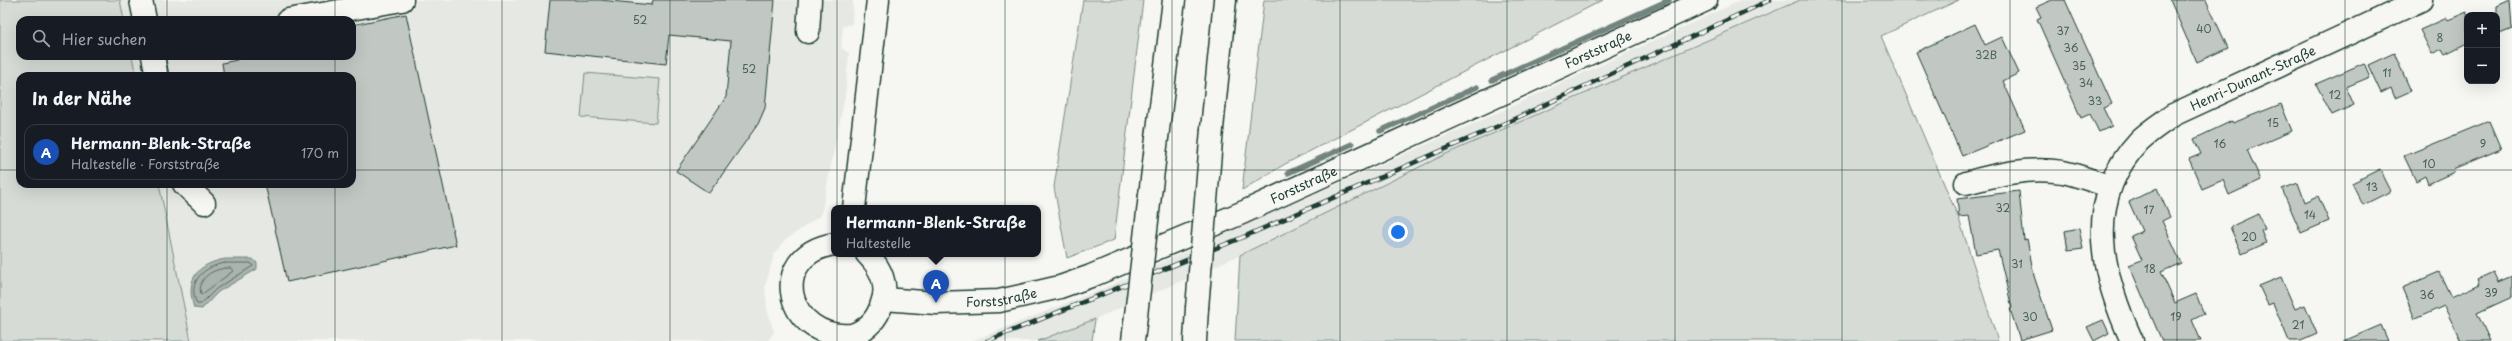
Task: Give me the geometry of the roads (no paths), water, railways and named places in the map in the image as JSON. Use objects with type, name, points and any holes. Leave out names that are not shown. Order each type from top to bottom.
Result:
[{"type":"main road","points":[[141,0],[144,16]]},
{"type":"main road","points":[[311,16],[402,0]]},
{"type":"main road","points":[[808,32],[810,0]]},
{"type":"main road","points":[[854,205],[878,0]]},
{"type":"main road","points":[[1133,341],[1174,0]]},
{"type":"main road","points":[[1195,341],[1212,129],[1225,0]]},
{"type":"main road","name":"Forststraße","points":[[884,299],[936,303],[999,301],[1060,287],[1244,212],[1706,0]]},
{"type":"main road","name":"Henri-Dunant-Straße","points":[[2132,341],[2114,294],[2104,252],[2104,209],[2110,186],[2116,172],[2140,141],[2173,115],[2421,0]]},
{"type":"main road","points":[[153,60],[156,72]]},
{"type":"main road","points":[[1966,183],[2003,174],[2037,170],[2063,172],[2110,186]]},
{"type":"main road","points":[[188,188],[204,203]]},
{"type":"main road","points":[[831,245],[824,246],[808,254],[797,267],[793,278],[791,289],[796,312],[807,335],[833,337],[855,334],[874,320],[884,299],[883,278],[879,269],[869,257]]},
{"type":"water","points":[[225,259],[253,259],[257,263],[257,269],[218,292],[202,309],[194,308],[191,289],[192,281],[196,274],[207,265],[215,261]]},
{"type":"waterway","points":[[1492,80],[1669,0]]},
{"type":"waterway","points":[[1380,131],[1477,87]]},
{"type":"waterway","points":[[1288,173],[1352,144]]},
{"type":"railway","points":[[987,341],[1241,238],[1512,120],[1770,0]]},
{"type":"place","name":"Hermann-Blenk-Straße","points":[[936,303]]}]
